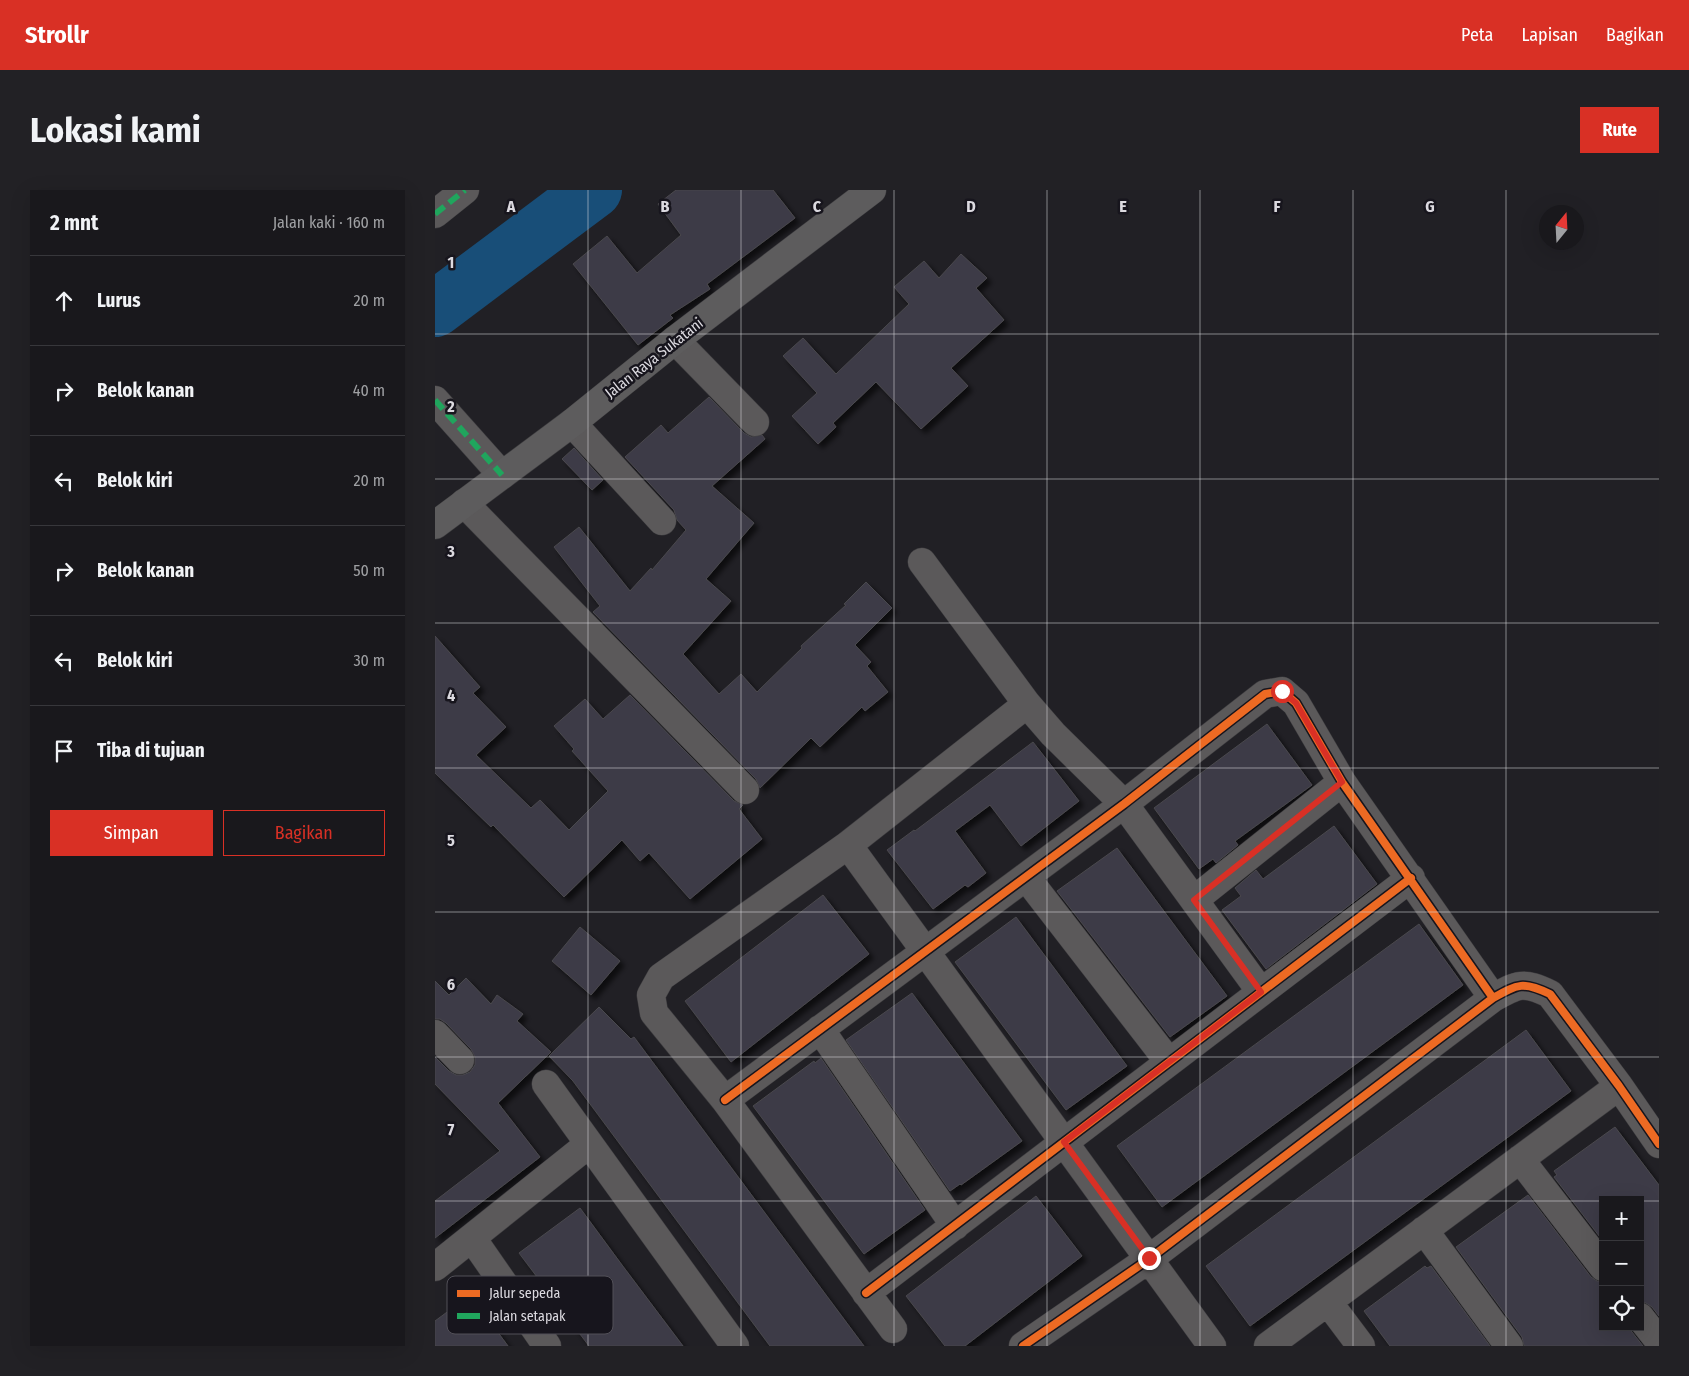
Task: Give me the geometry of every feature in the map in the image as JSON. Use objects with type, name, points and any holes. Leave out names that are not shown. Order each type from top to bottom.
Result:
[{"type":"main road","name":"Jalan Raya Sukatani","points":[[435,525],[572,424],[675,340],[872,190]]},
{"type":"street","points":[[435,214],[465,190]]},
{"type":"street","points":[[675,340],[755,422]]},
{"type":"street","points":[[435,400],[502,475]]},
{"type":"street","points":[[572,424],[662,521]]},
{"type":"street","points":[[464,503],[745,790]]},
{"type":"street","points":[[922,562],[1027,704],[1053,734],[1124,804],[1261,992]]},
{"type":"street","points":[[725,1100],[1124,804],[1265,694],[1282,691],[1296,703],[1342,782],[1411,878],[1493,998]]},
{"type":"street","points":[[893,1329],[725,1100],[654,1012],[651,994],[661,977],[848,845],[1027,704]]},
{"type":"street","points":[[1194,900],[1342,782]]},
{"type":"street","points":[[848,845],[1212,1346]]},
{"type":"street","points":[[1025,877],[1169,1062]]},
{"type":"street","points":[[867,1293],[1411,878]]},
{"type":"street","points":[[1023,1346],[1149,1258],[1493,998],[1516,985],[1534,987],[1550,994],[1619,1086],[1659,1144]]},
{"type":"street","points":[[820,1029],[955,1226]]},
{"type":"street","points":[[435,1034],[461,1060]]},
{"type":"street","points":[[546,1084],[735,1346]]},
{"type":"street","points":[[1268,1346],[1619,1086]]},
{"type":"street","points":[[435,1268],[589,1144]]},
{"type":"street","points":[[1520,1159],[1599,1263]]},
{"type":"street","points":[[1424,1230],[1509,1346]]},
{"type":"street","points":[[472,1238],[498,1276]]},
{"type":"street","points":[[1328,1302],[1361,1346]]},
{"type":"street","points":[[1644,1322],[1659,1341]]},
{"type":"street","points":[[539,1334],[547,1346]]},
{"type":"building","points":[[676,190],[773,190],[795,218],[707,284],[710,289],[670,315],[673,318],[638,345],[573,264],[607,236],[637,273],[681,235],[658,204]]},
{"type":"building","points":[[961,254],[987,278],[976,288],[1004,320],[951,368],[968,386],[921,429],[876,382],[833,423],[836,427],[818,444],[792,416],[817,393],[783,356],[803,338],[836,374],[909,304],[894,287],[924,261],[939,278]]},
{"type":"building","points":[[709,397],[744,433],[751,437],[762,435],[765,439],[712,486],[754,523],[706,579],[731,601],[683,654],[719,694],[741,674],[757,692],[802,648],[801,646],[846,605],[844,604],[866,582],[892,608],[855,645],[871,662],[867,666],[888,692],[865,711],[862,707],[820,747],[811,738],[760,788],[756,779],[593,612],[600,606],[554,547],[579,527],[630,591],[651,568],[652,570],[686,530],[677,520],[674,510],[625,457],[661,425],[668,433]]},
{"type":"building","points":[[574,448],[603,480],[592,490],[562,459]]},
{"type":"building","points":[[435,636],[480,687],[473,693],[506,727],[476,755],[531,808],[540,800],[569,830],[608,791],[572,751],[574,749],[554,726],[585,699],[603,719],[630,695],[734,801],[743,805],[739,809],[762,839],[690,899],[649,853],[640,861],[622,840],[564,897],[493,825],[491,827],[435,773]]},
{"type":"building","points":[[1267,724],[1312,785],[1235,841],[1238,845],[1216,863],[1213,859],[1199,869],[1154,808]]},
{"type":"building","points":[[1033,742],[1079,801],[1021,846],[990,805],[955,831],[986,873],[968,887],[965,885],[933,909],[887,850]]},
{"type":"building","points":[[1334,826],[1377,884],[1266,969],[1222,910],[1241,896],[1235,888],[1256,870],[1263,879]]},
{"type":"building","points":[[1117,848],[1227,996],[1170,1037],[1057,891]]},
{"type":"building","points":[[823,895],[869,954],[731,1062],[685,1001]]},
{"type":"building","points":[[1016,917],[1127,1066],[1066,1110],[955,962]]},
{"type":"building","points":[[1419,924],[1463,985],[1162,1207],[1117,1146]]},
{"type":"building","points":[[580,927],[620,961],[591,995],[552,961]]},
{"type":"building","points":[[466,978],[491,1004],[497,995],[523,1014],[517,1021],[551,1052],[498,1103],[540,1157],[435,1238],[435,1201],[500,1151],[435,1084],[435,1057],[449,1071],[456,1075],[470,1072],[475,1065],[475,1057],[471,1049],[446,1023],[440,1019],[435,1019],[435,981],[449,995]]},
{"type":"building","points":[[912,993],[1022,1141],[950,1191],[846,1040]]},
{"type":"building","points":[[599,1007],[631,1039],[634,1037],[864,1346],[770,1346],[573,1081],[549,1056]]},
{"type":"building","points":[[1526,1030],[1571,1091],[1250,1326],[1206,1266]]},
{"type":"building","points":[[821,1058],[925,1210],[864,1254],[753,1106],[814,1061],[815,1063]]},
{"type":"building","points":[[1615,1127],[1659,1185],[1659,1316],[1652,1307],[1644,1303],[1644,1196],[1599,1196],[1599,1236],[1554,1177],[1557,1175],[1554,1171]]},
{"type":"building","points":[[1528,1195],[1591,1277],[1599,1281],[1599,1331],[1631,1331],[1643,1346],[1524,1346],[1522,1337],[1456,1247]]},
{"type":"building","points":[[1036,1196],[1082,1256],[965,1346],[945,1346],[906,1296]]},
{"type":"building","points":[[580,1208],[683,1346],[589,1346],[580,1334],[613,1334],[613,1276],[536,1276],[519,1253]]},
{"type":"building","points":[[1425,1266],[1427,1268],[1431,1266],[1490,1346],[1390,1346],[1364,1311]]},
{"type":"building","points":[[447,1312],[447,1334],[499,1334],[508,1346],[435,1346],[435,1321]]},
{"type":"waterway","points":[[435,309],[594,190]]},
{"type":"marked path","points":[[435,214],[465,190]]},
{"type":"marked path","points":[[435,400],[502,475]]},
{"type":"cycle path","points":[[725,1100],[1124,804],[1265,694],[1282,691],[1296,703],[1342,782],[1493,998]]},
{"type":"cycle path","points":[[866,1293],[1411,878]]},
{"type":"cycle path","points":[[1023,1346],[1149,1259],[1493,998],[1515,987],[1533,987],[1550,994],[1619,1086],[1659,1144]]},
{"type":"route","points":[[1149,1258],[1064,1142],[1261,992],[1194,900],[1342,782],[1296,703],[1282,691]]}]
